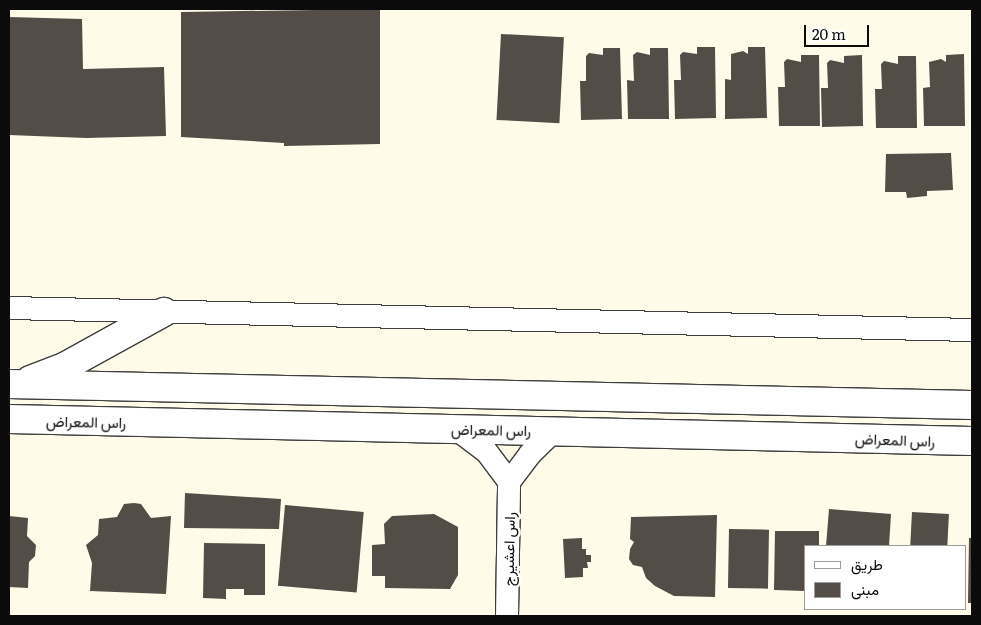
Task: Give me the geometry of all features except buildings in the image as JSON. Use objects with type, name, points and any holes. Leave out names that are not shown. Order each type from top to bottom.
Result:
[{"type":"street","points":[[9,308],[972,330]]},
{"type":"street","points":[[14,384],[66,366],[164,312]]},
{"type":"street","points":[[14,384],[972,405]]},
{"type":"street","name":"راس المعراض","points":[[9,419],[972,441]]},
{"type":"street","points":[[455,428],[486,452],[509,482],[530,454],[555,430]]},
{"type":"street","name":"راس اعشيرج","points":[[507,616],[509,482]]}]
